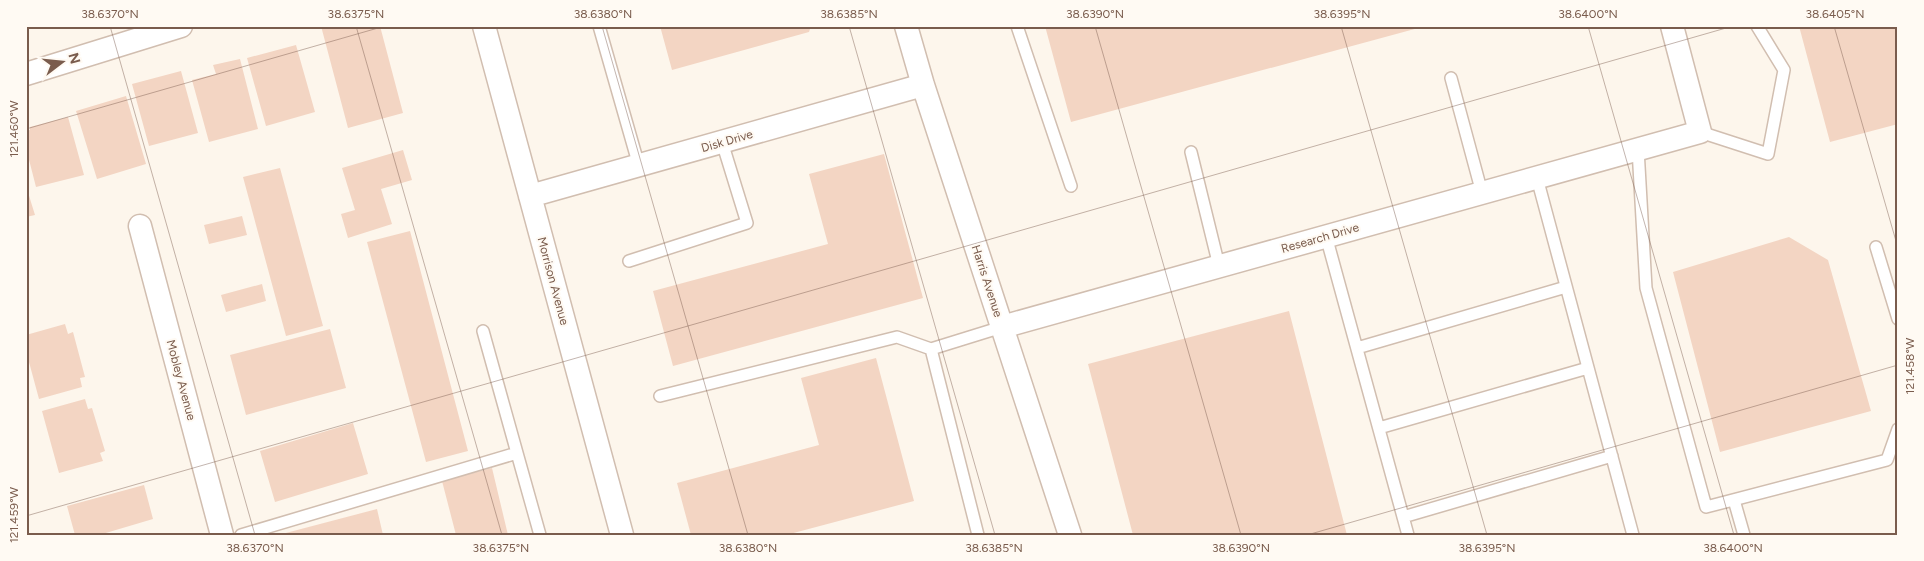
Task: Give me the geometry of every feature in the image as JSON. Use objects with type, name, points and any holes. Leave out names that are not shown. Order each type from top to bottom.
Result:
[{"type":"street","points":[[26,74],[181,26]]},
{"type":"street","name":"Morrison Avenue","points":[[484,26],[622,535]]},
{"type":"street","name":"Harris Avenue","points":[[906,26],[923,85],[1070,535]]},
{"type":"street","points":[[1672,26],[1700,132]]},
{"type":"street","name":"Disk Drive","points":[[530,196],[923,85]]},
{"type":"street","name":"Research Drive","points":[[1002,327],[1700,132]]},
{"type":"street","name":"Mobley Avenue","points":[[140,226],[222,535]]},
{"type":"lane","points":[[599,26],[639,166]]},
{"type":"lane","points":[[1017,26],[1070,186]]},
{"type":"lane","points":[[1700,132],[1768,154],[1784,70],[1757,26]]},
{"type":"lane","points":[[1451,78],[1482,193]]},
{"type":"lane","points":[[629,261],[747,223],[722,142]]},
{"type":"lane","points":[[1638,149],[1646,288],[1706,507],[1887,460],[1898,429]]},
{"type":"lane","points":[[1191,152],[1219,266]]},
{"type":"lane","points":[[1537,178],[1633,535]]},
{"type":"lane","points":[[1326,236],[1408,535]]},
{"type":"lane","points":[[1876,247],[1898,319]]},
{"type":"lane","points":[[1357,348],[1566,287]]},
{"type":"lane","points":[[660,396],[897,337],[931,349],[1002,327]]},
{"type":"lane","points":[[483,331],[540,535]]},
{"type":"lane","points":[[931,349],[978,535]]},
{"type":"lane","points":[[1379,428],[1588,368]]},
{"type":"lane","points":[[240,535],[517,453]]},
{"type":"lane","points":[[1403,517],[1612,456]]},
{"type":"lane","points":[[1734,500],[1744,535]]},
{"type":"building","points":[[321,26],[380,26],[403,113],[348,128]]},
{"type":"building","points":[[660,26],[811,26],[809,32],[672,70]]},
{"type":"building","points":[[1045,26],[1422,26],[1422,27],[1071,122]]},
{"type":"building","points":[[1799,26],[1897,26],[1898,124],[1830,142]]},
{"type":"building","points":[[296,45],[315,112],[266,126],[247,58]]},
{"type":"building","points":[[240,59],[258,129],[209,142],[192,80],[216,74],[213,65]]},
{"type":"building","points":[[181,71],[198,133],[149,146],[132,84]]},
{"type":"building","points":[[126,96],[146,164],[97,179],[76,111]]},
{"type":"building","points":[[68,117],[84,175],[36,187],[26,148],[26,131],[30,130],[30,127]]},
{"type":"building","points":[[403,150],[412,180],[381,189],[392,224],[348,238],[341,214],[355,210],[342,168]]},
{"type":"building","points":[[884,154],[923,298],[673,366],[653,291],[828,244],[809,174]]},
{"type":"building","points":[[280,168],[323,326],[286,336],[243,177]]},
{"type":"building","points":[[26,186],[35,215],[26,217]]},
{"type":"building","points":[[242,216],[247,235],[209,244],[204,225]]},
{"type":"building","points":[[410,231],[468,451],[426,462],[367,242]]},
{"type":"building","points":[[1789,237],[1828,260],[1871,411],[1720,452],[1673,272]]},
{"type":"building","points":[[262,284],[266,301],[226,312],[221,295]]},
{"type":"building","points":[[1289,311],[1347,535],[1133,535],[1088,364]]},
{"type":"building","points":[[65,324],[68,334],[73,332],[85,377],[80,378],[82,387],[39,399],[26,351],[26,335]]},
{"type":"building","points":[[330,329],[346,388],[246,415],[230,355]]},
{"type":"building","points":[[876,358],[914,501],[786,535],[691,535],[677,483],[819,445],[801,378]]},
{"type":"building","points":[[85,399],[88,409],[92,408],[105,451],[100,453],[103,461],[59,473],[42,411]]},
{"type":"building","points":[[353,423],[368,474],[275,502],[260,451]]},
{"type":"building","points":[[492,468],[508,535],[456,535],[442,481]]},
{"type":"building","points":[[144,485],[153,519],[99,535],[75,535],[67,506]]},
{"type":"building","points":[[377,509],[383,535],[282,535],[282,534]]}]
